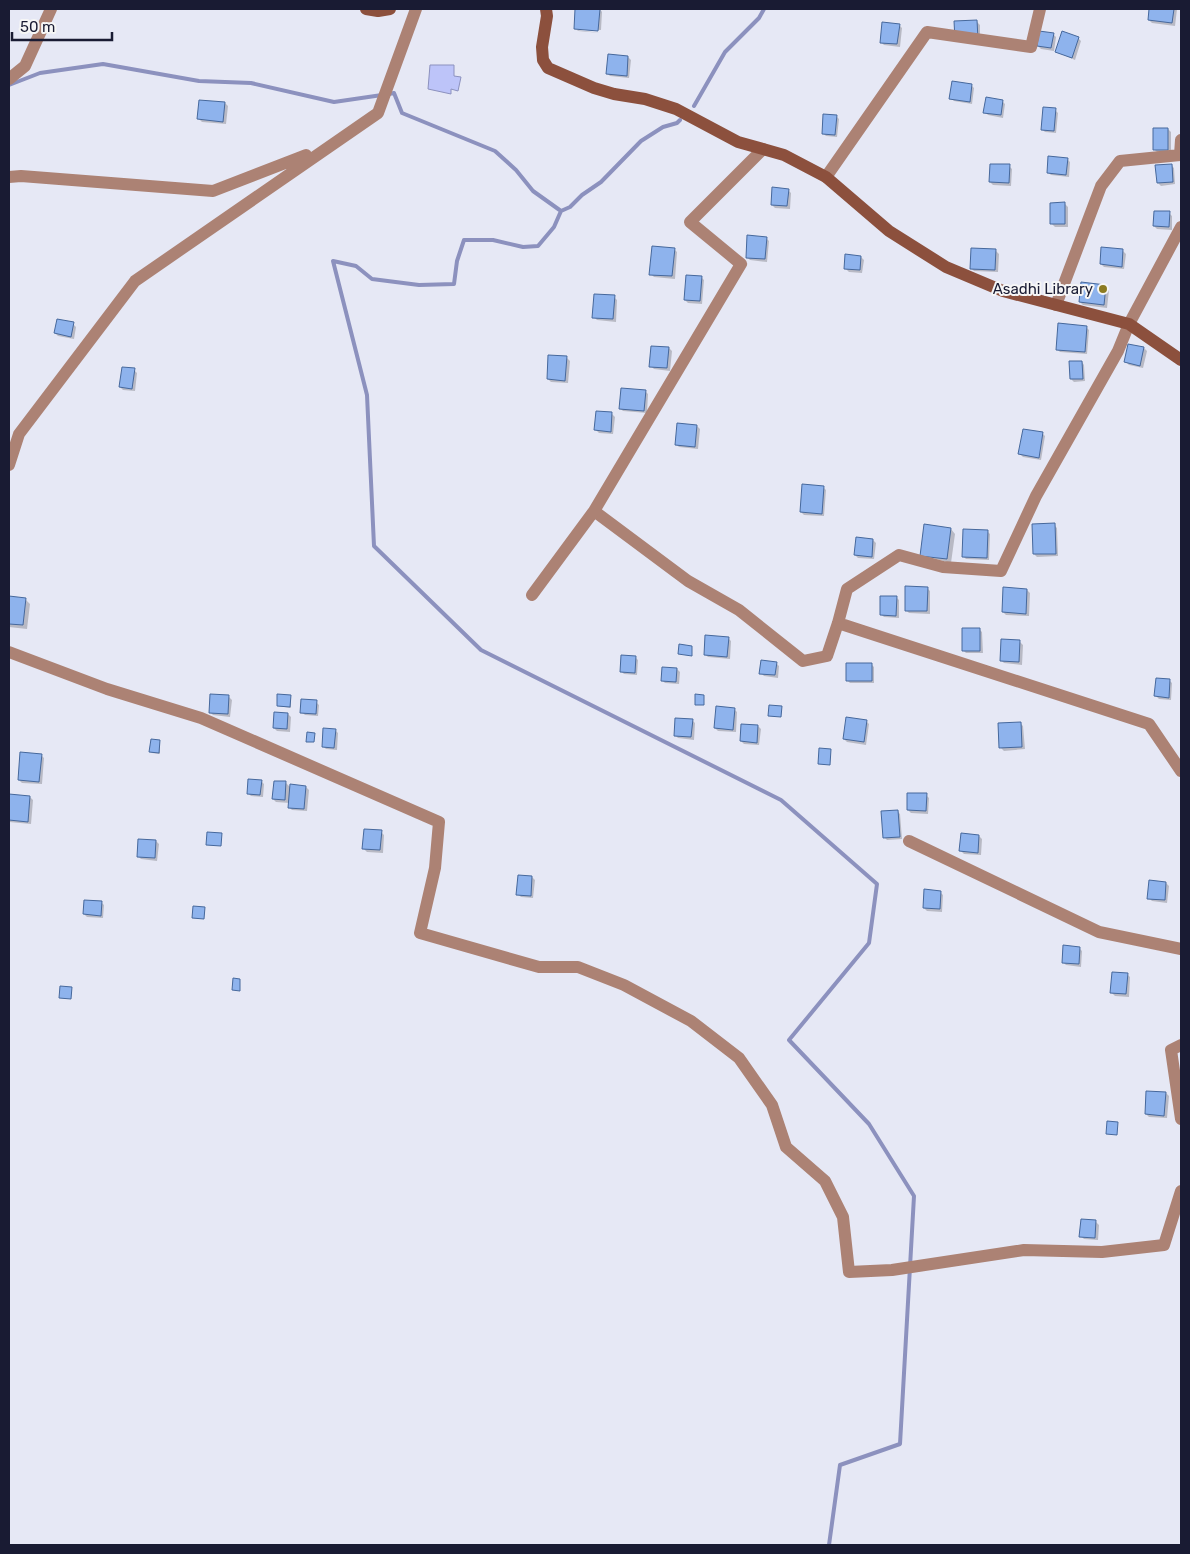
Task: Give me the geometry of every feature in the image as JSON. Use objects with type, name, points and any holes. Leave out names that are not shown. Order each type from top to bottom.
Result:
[{"type":"street","points":[[9,79],[25,66],[52,9]]},
{"type":"street","points":[[366,9],[378,11],[390,9]]},
{"type":"street","points":[[9,465],[19,434],[135,281],[326,147],[378,113],[416,9]]},
{"type":"street","points":[[546,9],[547,16],[542,48],[543,60],[548,68],[594,88],[614,94],[645,99],[676,109],[738,142],[784,155],[826,177],[889,231],[946,267],[1003,291],[1129,324],[1181,360]]},
{"type":"street","points":[[826,177],[927,32],[1031,47],[1040,9]]},
{"type":"street","points":[[1056,305],[1101,186],[1120,161],[1180,156],[1181,140]]},
{"type":"street","points":[[9,177],[213,191],[326,147]]},
{"type":"street","points":[[532,596],[594,511],[741,264],[690,222],[763,149]]},
{"type":"street","points":[[594,511],[688,581],[739,610],[803,661],[827,656],[847,589],[899,555],[943,567],[1001,570],[1036,496],[1118,351],[1129,324],[1181,227]]},
{"type":"street","points":[[838,623],[1149,724],[1181,771]]},
{"type":"street","points":[[10,650],[107,689],[201,718],[439,822],[435,868],[420,933],[540,967],[578,967],[617,982],[690,1021],[739,1058],[772,1105],[786,1147],[826,1181],[843,1218],[849,1272],[892,1270],[1024,1250],[1102,1252],[1164,1245],[1181,1191]]},
{"type":"street","points":[[908,841],[1098,932],[1181,949]]},
{"type":"street","points":[[1181,1045],[1171,1050],[1181,1119]]},
{"type":"water","points":[[430,65],[454,65],[454,76],[461,77],[458,91],[451,89],[451,94],[428,89]]},
{"type":"building","points":[[575,9],[600,9],[598,31],[574,29]]},
{"type":"building","points":[[1149,9],[1174,9],[1172,23],[1148,20]]},
{"type":"building","points":[[977,20],[978,39],[955,40],[954,21]]},
{"type":"building","points":[[882,22],[900,24],[897,44],[880,43]]},
{"type":"building","points":[[1039,31],[1054,33],[1051,48],[1037,46]]},
{"type":"building","points":[[1062,31],[1079,37],[1072,58],[1055,52]]},
{"type":"building","points":[[608,54],[628,56],[627,76],[606,74]]},
{"type":"building","points":[[952,81],[972,84],[970,102],[949,99]]},
{"type":"building","points":[[986,97],[1003,100],[1001,115],[983,113]]},
{"type":"building","points":[[199,100],[225,102],[223,122],[197,119]]},
{"type":"building","points":[[1043,107],[1056,108],[1054,131],[1041,130]]},
{"type":"building","points":[[823,114],[837,115],[835,135],[822,134]]},
{"type":"building","points":[[1153,128],[1168,128],[1168,150],[1153,150]]},
{"type":"building","points":[[1048,156],[1068,158],[1066,175],[1047,173]]},
{"type":"building","points":[[990,164],[1010,164],[1009,183],[989,182]]},
{"type":"building","points":[[1172,164],[1173,182],[1157,183],[1155,165]]},
{"type":"building","points":[[772,187],[789,189],[787,206],[771,205]]},
{"type":"building","points":[[1065,202],[1065,224],[1050,224],[1050,203]]},
{"type":"building","points":[[1154,211],[1170,211],[1169,227],[1153,226]]},
{"type":"building","points":[[747,235],[767,237],[765,259],[746,258]]},
{"type":"building","points":[[652,246],[675,248],[672,276],[649,275]]},
{"type":"building","points":[[1101,247],[1123,249],[1122,267],[1100,264]]},
{"type":"building","points":[[971,248],[996,249],[995,270],[970,269]]},
{"type":"building","points":[[845,254],[861,256],[860,270],[844,269]]},
{"type":"building","points":[[686,275],[702,276],[700,301],[684,300]]},
{"type":"building","points":[[1081,282],[1106,285],[1104,305],[1079,302]]},
{"type":"building","points":[[594,294],[615,295],[613,319],[592,318]]},
{"type":"building","points":[[57,319],[74,322],[71,337],[54,333]]},
{"type":"building","points":[[1058,323],[1087,326],[1085,352],[1056,350]]},
{"type":"building","points":[[1128,344],[1144,347],[1140,366],[1124,362]]},
{"type":"building","points":[[651,346],[669,347],[667,368],[649,367]]},
{"type":"building","points":[[548,355],[567,356],[565,381],[547,379]]},
{"type":"building","points":[[1069,361],[1082,361],[1083,379],[1070,379]]},
{"type":"building","points":[[122,367],[135,368],[132,389],[119,387]]},
{"type":"building","points":[[621,388],[646,390],[644,411],[619,409]]},
{"type":"building","points":[[596,411],[612,412],[611,432],[594,430]]},
{"type":"building","points":[[677,423],[697,425],[695,447],[675,445]]},
{"type":"building","points":[[1023,429],[1043,432],[1039,458],[1018,454]]},
{"type":"building","points":[[802,484],[824,486],[822,514],[800,512]]},
{"type":"building","points":[[1055,523],[1056,554],[1033,554],[1032,524]]},
{"type":"building","points":[[924,524],[951,528],[947,559],[920,556]]},
{"type":"building","points":[[963,529],[988,530],[987,558],[962,557]]},
{"type":"building","points":[[856,537],[873,539],[872,557],[854,555]]},
{"type":"building","points":[[905,586],[928,587],[927,611],[905,611]]},
{"type":"building","points":[[1003,587],[1027,589],[1026,614],[1002,612]]},
{"type":"building","points":[[9,596],[26,598],[23,625],[9,624]]},
{"type":"building","points":[[880,596],[897,596],[896,616],[880,615]]},
{"type":"building","points":[[962,628],[980,628],[980,651],[962,651]]},
{"type":"building","points":[[705,635],[729,637],[727,657],[704,655]]},
{"type":"building","points":[[1001,639],[1020,640],[1019,662],[1000,661]]},
{"type":"building","points":[[679,644],[692,646],[692,656],[678,654]]},
{"type":"building","points":[[621,655],[636,656],[635,673],[620,672]]},
{"type":"building","points":[[761,660],[777,662],[775,675],[759,674]]},
{"type":"building","points":[[846,663],[872,663],[872,681],[846,681]]},
{"type":"building","points":[[662,667],[677,668],[676,682],[661,681]]},
{"type":"building","points":[[1156,678],[1170,679],[1169,698],[1154,696]]},
{"type":"building","points":[[210,694],[229,695],[228,714],[209,713]]},
{"type":"building","points":[[277,694],[291,695],[290,707],[277,706]]},
{"type":"building","points":[[695,694],[704,695],[704,705],[695,705]]},
{"type":"building","points":[[301,699],[317,700],[316,714],[300,713]]},
{"type":"building","points":[[769,705],[782,706],[781,717],[768,716]]},
{"type":"building","points":[[716,706],[735,708],[733,730],[714,728]]},
{"type":"building","points":[[274,712],[288,713],[287,729],[273,728]]},
{"type":"building","points":[[846,717],[867,720],[864,742],[843,739]]},
{"type":"building","points":[[675,718],[693,719],[691,737],[674,736]]},
{"type":"building","points":[[1021,722],[1022,747],[999,748],[998,723]]},
{"type":"building","points":[[741,724],[758,725],[757,743],[740,741]]},
{"type":"building","points":[[323,728],[336,729],[334,748],[322,747]]},
{"type":"building","points":[[307,732],[315,733],[314,742],[306,742]]},
{"type":"building","points":[[151,739],[160,740],[159,753],[149,752]]},
{"type":"building","points":[[819,748],[831,749],[830,765],[818,764]]},
{"type":"building","points":[[20,752],[42,754],[39,782],[18,780]]},
{"type":"building","points":[[248,779],[262,780],[260,795],[247,794]]},
{"type":"building","points":[[274,781],[286,781],[285,800],[272,799]]},
{"type":"building","points":[[290,784],[306,786],[304,809],[288,808]]},
{"type":"building","points":[[907,793],[927,793],[926,811],[907,810]]},
{"type":"building","points":[[9,794],[30,796],[28,822],[9,820]]},
{"type":"building","points":[[898,810],[900,837],[883,838],[881,811]]},
{"type":"building","points":[[364,829],[382,830],[380,850],[362,849]]},
{"type":"building","points":[[207,832],[222,833],[221,846],[206,845]]},
{"type":"building","points":[[961,833],[979,835],[978,853],[959,851]]},
{"type":"building","points":[[138,839],[156,840],[155,858],[137,857]]},
{"type":"building","points":[[518,875],[532,876],[531,896],[516,895]]},
{"type":"building","points":[[1149,880],[1166,882],[1165,900],[1147,899]]},
{"type":"building","points":[[924,889],[941,891],[940,909],[923,908]]},
{"type":"building","points":[[84,900],[102,901],[101,916],[83,914]]},
{"type":"building","points":[[193,906],[205,907],[204,919],[192,918]]},
{"type":"building","points":[[1063,945],[1080,947],[1079,964],[1062,963]]},
{"type":"building","points":[[1112,972],[1128,973],[1126,994],[1110,993]]},
{"type":"building","points":[[233,978],[240,979],[240,991],[232,990]]},
{"type":"building","points":[[60,986],[72,987],[71,999],[59,998]]},
{"type":"building","points":[[1146,1091],[1166,1092],[1164,1116],[1145,1114]]},
{"type":"building","points":[[1107,1121],[1118,1122],[1117,1135],[1106,1134]]},
{"type":"building","points":[[1081,1219],[1096,1220],[1095,1238],[1079,1237]]},
{"type":"waterway","points":[[694,106],[725,52],[759,18],[764,9]]},
{"type":"waterway","points":[[9,85],[40,73],[103,64],[199,81],[251,83],[334,102],[382,95]]},
{"type":"waterway","points":[[389,94],[394,93],[402,113],[495,151],[516,170],[533,191],[561,211]]},
{"type":"waterway","points":[[680,120],[677,123],[663,127],[641,141],[601,182],[582,195],[570,207],[561,211],[554,227],[538,246],[523,247],[493,240],[464,240],[457,261],[454,284],[419,285],[372,279],[356,266],[333,261],[367,395],[374,546],[481,650],[781,800],[877,884],[869,943],[789,1040],[869,1124],[914,1196],[900,1444],[840,1465],[829,1545]]},
{"type":"place","name":"Asadhi Library","points":[[1103,289]]}]
